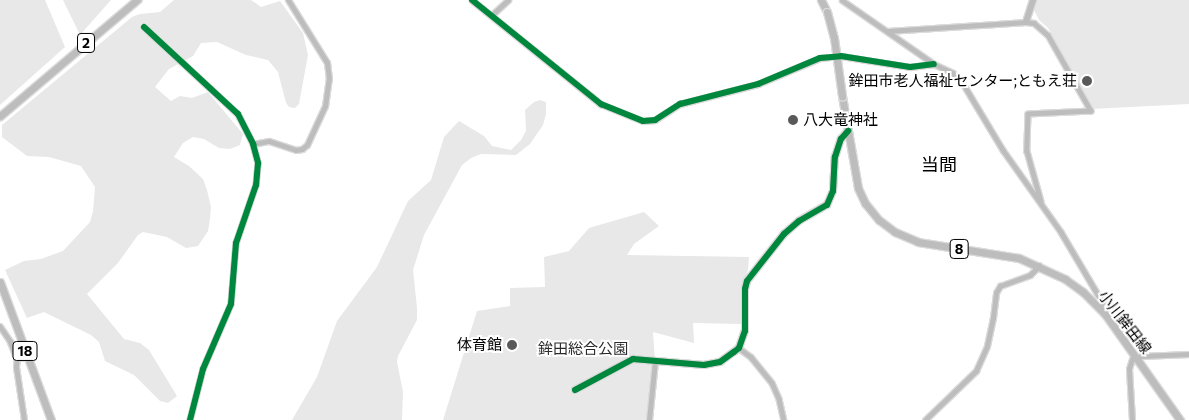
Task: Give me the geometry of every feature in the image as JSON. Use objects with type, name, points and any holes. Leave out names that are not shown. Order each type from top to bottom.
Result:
[{"type":"main road","name":"2","points":[[0,116],[137,0]]},
{"type":"main road","name":"小川鉾田線","points":[[821,0],[827,12],[834,38],[856,180],[861,196],[874,215],[889,229],[918,242],[1010,256],[1039,266],[1074,285],[1105,314],[1180,420]]},
{"type":"main road","name":"18","points":[[0,282],[51,420]]},
{"type":"street","points":[[253,144],[269,140],[296,150],[302,149],[307,145],[325,106],[328,78],[327,63],[288,0]]},
{"type":"street","points":[[472,0],[601,104],[644,120],[655,120],[680,104],[758,84],[820,58],[841,56],[910,66],[934,64]]},
{"type":"street","points":[[492,15],[508,0]]},
{"type":"street","points":[[842,0],[934,64],[953,73],[964,85],[1003,150],[1061,232],[1103,302],[1105,314]]},
{"type":"street","points":[[1026,22],[1033,0]]},
{"type":"street","points":[[888,31],[1026,22],[1034,23],[1048,35],[1091,111],[1028,114],[1027,151],[1040,202]]},
{"type":"street","points":[[144,27],[238,114],[253,144],[258,176],[236,243],[231,304],[204,369],[190,420]]},
{"type":"street","points":[[575,390],[633,359],[697,366],[720,362],[738,348],[745,331],[745,289],[747,281],[784,234],[799,221],[827,205],[833,191],[834,157],[841,139],[848,132]]},
{"type":"street","points":[[925,420],[976,370],[988,340],[995,297],[1000,286],[1030,275],[1039,266]]},
{"type":"street","points":[[0,326],[10,341],[17,358],[16,371],[24,420]]},
{"type":"street","points":[[738,348],[751,357],[767,376],[780,399],[783,419]]},
{"type":"street","points":[[1132,420],[1130,362],[1136,358],[1189,354]]},
{"type":"street","points":[[17,358],[27,357]]},
{"type":"street","points":[[649,420],[655,361]]},
{"type":"green space","points":[[0,0],[45,0],[65,47],[0,105]]},
{"type":"green space","points":[[63,0],[111,0],[80,35]]},
{"type":"green space","points":[[174,0],[251,0],[261,7],[280,1],[303,33],[308,55],[299,104],[295,108],[289,107],[286,103],[278,72],[268,60],[246,55],[217,42],[201,43],[193,56],[169,69],[155,87],[171,101],[180,96],[192,98],[208,92],[243,134],[240,145],[230,149],[219,148],[204,139],[193,137],[183,143],[174,157],[189,166],[203,179],[207,190],[211,207],[210,219],[208,231],[198,246],[186,248],[167,237],[143,232],[138,235],[118,263],[87,294],[124,339],[140,343],[149,350],[177,396],[168,403],[160,401],[134,375],[105,361],[99,342],[91,335],[44,312],[27,318],[5,270],[24,261],[41,259],[63,251],[90,222],[95,187],[81,166],[49,157],[27,156],[2,137],[2,125],[132,17],[140,14],[160,12]]},
{"type":"green space","points":[[1037,0],[1189,0],[1189,104],[1091,109],[1048,28],[1039,20],[1034,10]]},
{"type":"green space","points":[[540,100],[546,102],[546,114],[543,125],[530,144],[516,155],[481,154],[471,158],[462,165],[424,235],[413,270],[417,320],[398,356],[397,362],[403,392],[402,420],[292,420],[317,377],[337,321],[377,267],[408,201],[431,180],[444,137],[459,121],[484,136],[492,146],[511,150],[521,140],[526,131],[525,110],[534,102]]},
{"type":"green space","name":"鉾田総合公園","points":[[644,212],[659,226],[634,244],[627,255],[749,257],[748,270],[741,290],[741,324],[693,323],[694,343],[653,332],[655,361],[649,420],[443,420],[477,311],[510,306],[510,288],[545,287],[544,257],[569,251],[589,228]]},
{"type":"cycle path","points":[[472,0],[601,104],[643,121],[655,120],[680,104],[758,84],[820,58],[841,56],[910,67],[934,64]]},
{"type":"cycle path","points":[[144,27],[238,114],[253,144],[258,163],[256,185],[236,243],[231,304],[203,369],[190,420]]},
{"type":"cycle path","points":[[575,390],[633,359],[704,365],[720,362],[739,348],[745,331],[745,289],[747,281],[784,234],[799,221],[827,205],[833,191],[835,157],[841,139],[848,131]]},
{"type":"place","name":"鉾田市老人福祉センター;ともえ荘","points":[[1087,81]]},
{"type":"place","name":"八大竜神社","points":[[793,120]]},
{"type":"place","name":"体育館","points":[[512,345]]},
{"type":"district","name":"当間","points":[[939,164]]}]
